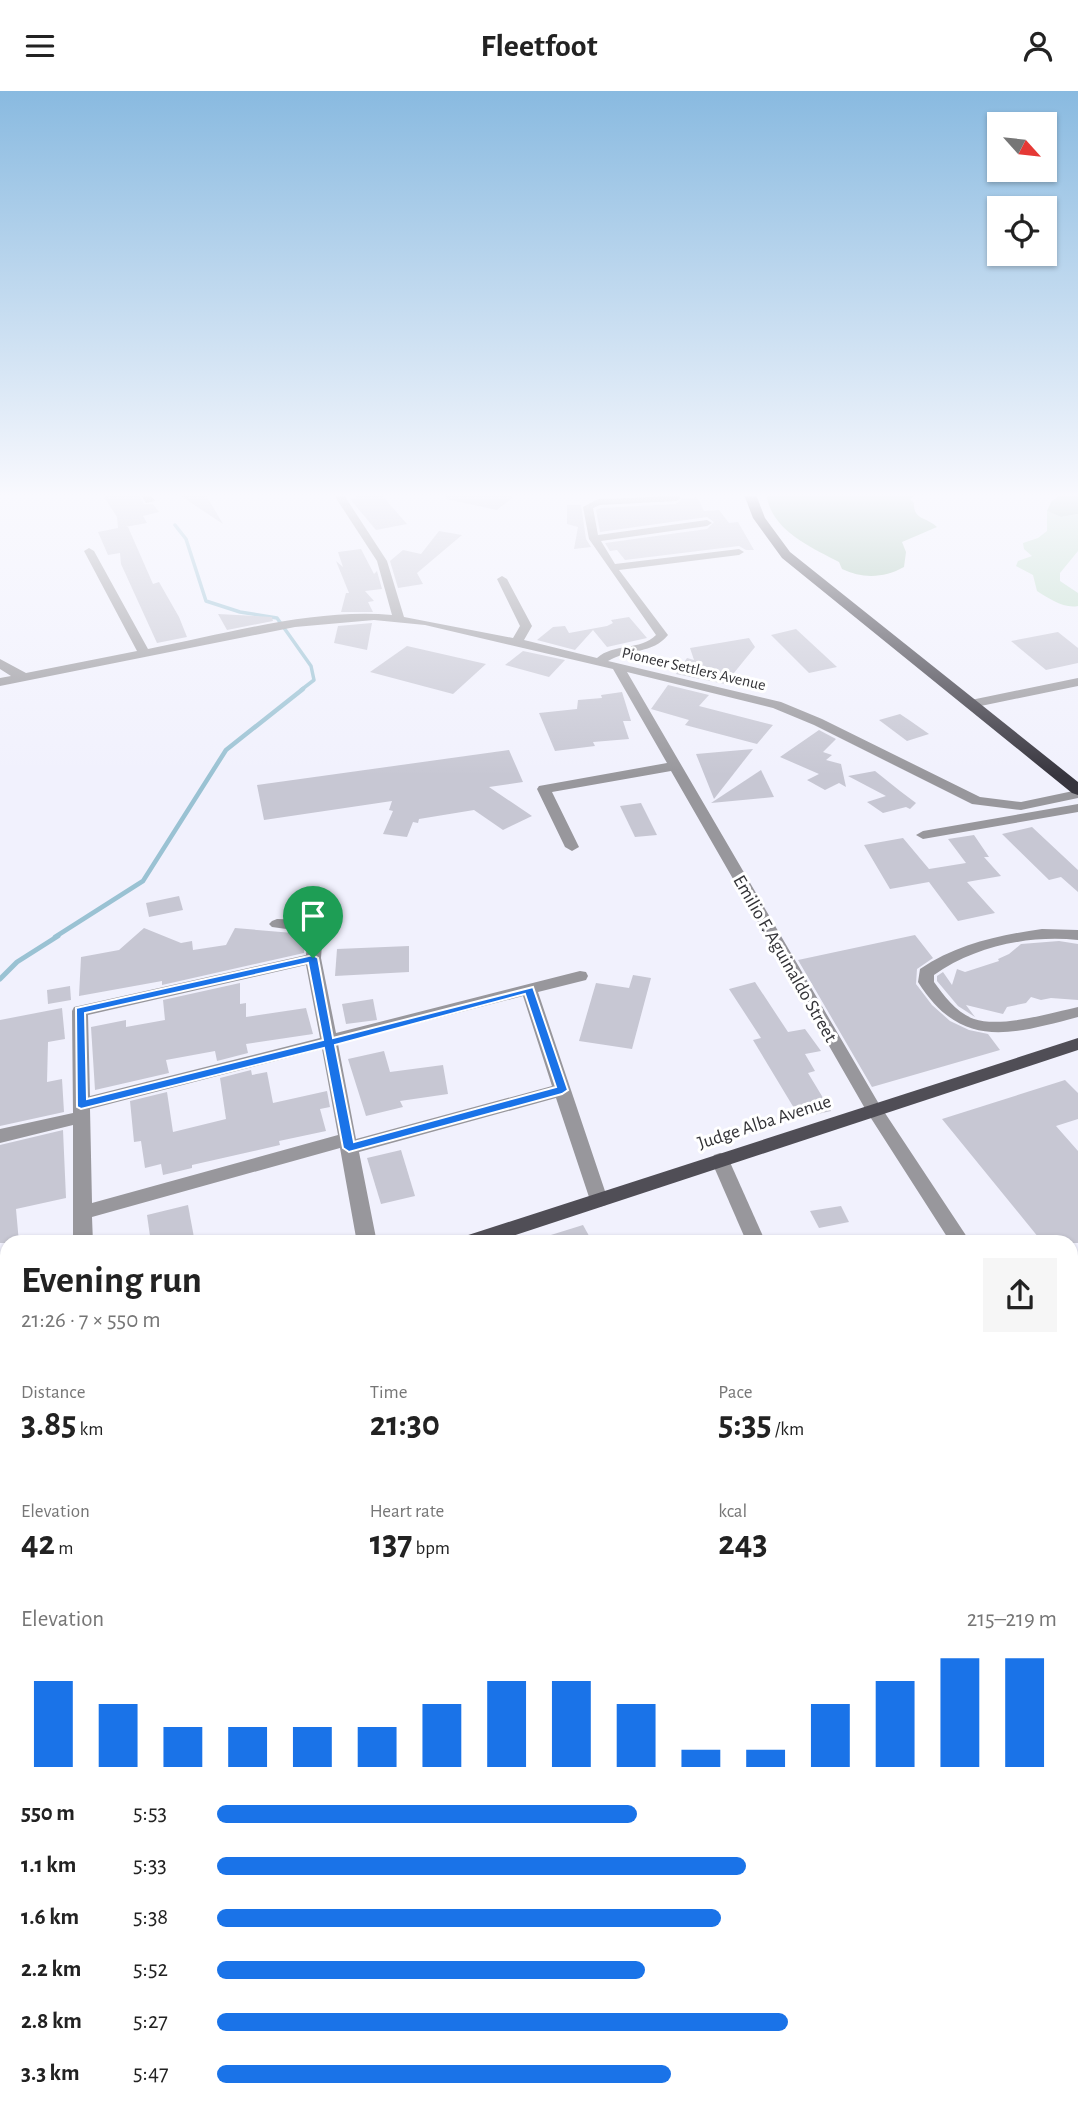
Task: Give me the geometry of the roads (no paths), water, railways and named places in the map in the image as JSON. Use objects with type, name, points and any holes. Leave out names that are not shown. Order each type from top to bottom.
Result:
[{"type":"highway","points":[[825,587],[1078,792]]},
{"type":"main road","name":"Judge Alba Avenue","points":[[490,1235],[873,1108],[1078,1044]]},
{"type":"street","points":[[108,587],[145,655]]},
{"type":"street","points":[[390,587],[399,619]]},
{"type":"street","points":[[506,587],[526,626],[517,642]]},
{"type":"street","points":[[599,663],[608,653],[654,643],[662,635],[626,587]]},
{"type":"street","name":"Pioneer Settlers Avenue","points":[[0,682],[295,624],[349,617],[399,619],[517,642],[796,712],[977,801],[1021,806],[1078,792]]},
{"type":"street","points":[[0,663],[9,671],[25,677]]},
{"type":"street","name":"Emilio F. Aguinaldo Street","points":[[618,668],[873,1108],[957,1235]]},
{"type":"street","points":[[971,704],[1078,682]]},
{"type":"street","points":[[572,847],[544,789],[674,765]]},
{"type":"street","points":[[923,835],[1078,808]]},
{"type":"street","points":[[276,924],[307,925],[314,930],[316,938],[313,958],[365,1235]]},
{"type":"street","points":[[1078,935],[1048,932],[967,951],[926,973],[926,982],[953,1013],[980,1026],[1020,1023],[1078,1012]]},
{"type":"street","points":[[83,1235],[80,1011],[313,958]]},
{"type":"street","points":[[0,1136],[81,1111],[580,976]]},
{"type":"street","points":[[529,990],[600,1199]]},
{"type":"street","points":[[82,1213],[562,1090]]},
{"type":"street","points":[[720,1160],[754,1235]]},
{"type":"waterway","points":[[201,587],[206,601],[240,612],[277,618],[311,666],[314,680],[301,690]]},
{"type":"waterway","points":[[55,937],[143,881],[226,750],[303,689]]},
{"type":"waterway","points":[[0,979],[17,962],[58,936]]}]
